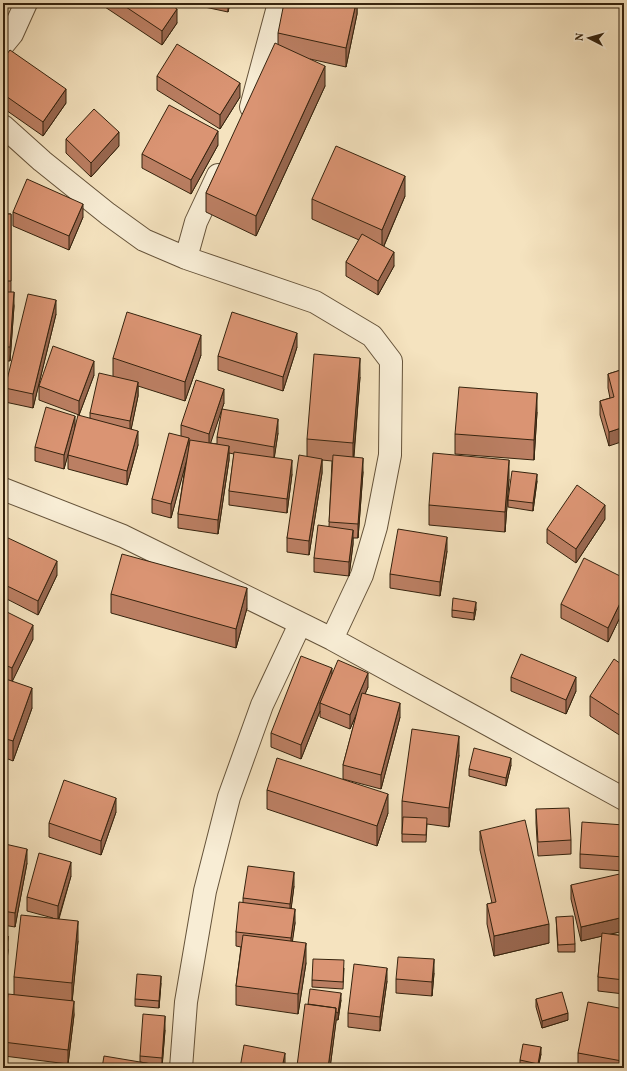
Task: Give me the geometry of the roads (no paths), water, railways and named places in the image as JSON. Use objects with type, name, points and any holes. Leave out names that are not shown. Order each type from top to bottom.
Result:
[{"type":"street","points":[[3,46],[12,34],[26,3]]},
{"type":"street","points":[[241,128],[251,107],[279,3]]},
{"type":"street","points":[[3,126],[42,161],[108,214],[144,240],[186,258],[316,302],[372,336],[391,361],[390,455],[376,527],[362,574],[332,639]]},
{"type":"street","points":[[186,258],[196,222],[228,155]]},
{"type":"street","points":[[3,489],[123,536],[332,639],[624,800]]},
{"type":"street","points":[[181,1068],[186,1002],[205,891],[229,797],[262,705],[300,624]]}]
